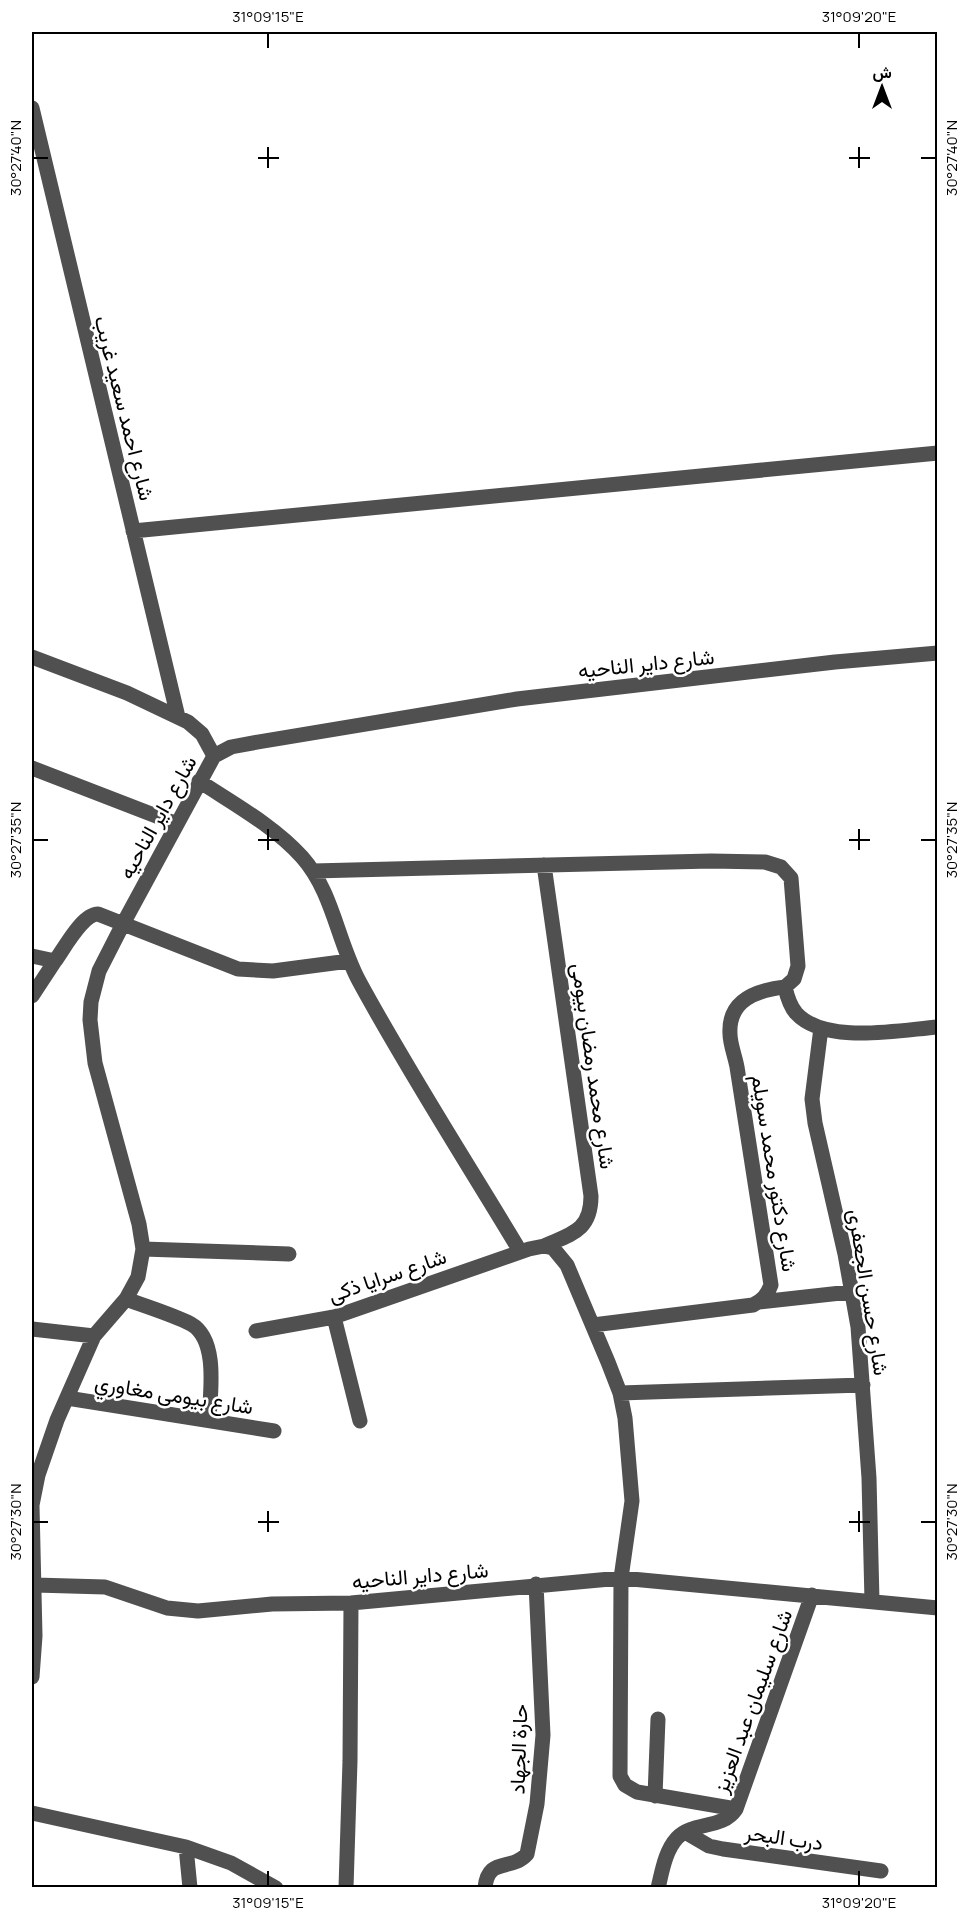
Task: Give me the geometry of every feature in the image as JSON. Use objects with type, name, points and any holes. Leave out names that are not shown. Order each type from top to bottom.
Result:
[{"type":"street","name":"شارع احمد سعيد غريب","points":[[32,108],[178,717]]},
{"type":"street","points":[[133,531],[938,453]]},
{"type":"street","name":"شارع داير الناحيه","points":[[32,1677],[35,1585],[32,1505],[45,1451],[94,1336],[126,1299],[138,1278],[143,1248],[139,1224],[95,1063],[90,1020],[91,1002],[99,971],[214,756],[231,747],[517,699],[835,662],[938,653]]},
{"type":"street","points":[[32,657],[127,693],[188,722],[202,734],[214,756]]},
{"type":"street","points":[[32,768],[177,824]]},
{"type":"street","points":[[199,781],[270,829],[301,856],[313,871],[323,888],[350,961],[381,1020],[531,1249],[553,1248],[561,1255],[593,1325],[620,1393],[629,1455],[632,1501],[621,1578],[620,1776],[625,1785],[637,1792],[736,1809]]},
{"type":"street","points":[[313,871],[711,861],[765,862],[780,867],[791,878],[798,972],[785,987],[789,1000],[797,1013],[821,1028],[869,1032],[938,1027]]},
{"type":"street","name":"شارع محمد رمضان بيومى","points":[[531,1249],[572,1233],[584,1224],[591,1211],[591,1196],[544,865]]},
{"type":"street","points":[[32,996],[85,920],[93,914],[124,922],[238,969],[273,972],[350,961]]},
{"type":"street","points":[[32,956],[56,961]]},
{"type":"street","name":"شارع دكتور محمد سويلم","points":[[759,1302],[765,1298],[771,1285],[737,1067],[729,1033],[738,1003],[754,993],[785,987]]},
{"type":"street","name":"شارع حسن الجعفرى","points":[[821,1028],[812,1099],[814,1123],[845,1254],[858,1327],[869,1478],[872,1601]]},
{"type":"street","points":[[143,1248],[289,1254]]},
{"type":"street","name":"شارع سرايا ذكى","points":[[256,1331],[334,1317],[531,1249]]},
{"type":"street","points":[[593,1325],[850,1292]]},
{"type":"street","points":[[126,1299],[193,1325],[203,1335],[209,1350],[211,1388],[209,1420]]},
{"type":"street","points":[[334,1317],[360,1421]]},
{"type":"street","points":[[32,1329],[94,1336]]},
{"type":"street","points":[[620,1393],[863,1385]]},
{"type":"street","name":"شارع بيومى مغاوري","points":[[67,1398],[274,1431]]},
{"type":"street","name":"شارع داير الناحيه","points":[[35,1585],[105,1587],[166,1608],[198,1611],[272,1604],[351,1603],[536,1584],[621,1578],[938,1608]]},
{"type":"street","name":"حارة الجهاد","points":[[485,1887],[486,1877],[491,1869],[518,1861],[527,1854],[537,1804],[543,1735],[536,1584]]},
{"type":"street","name":"شارع سليمان عبد العزيز","points":[[685,1832],[725,1820],[736,1809],[812,1595]]},
{"type":"street","points":[[346,1887],[351,1603]]},
{"type":"street","points":[[655,1796],[658,1719]]},
{"type":"street","points":[[32,1813],[186,1847],[231,1863],[276,1887]]},
{"type":"street","points":[[658,1887],[669,1851],[676,1838],[685,1832]]},
{"type":"street","name":"درب البحر","points":[[685,1832],[710,1846],[740,1852],[881,1871]]},
{"type":"street","points":[[186,1847],[190,1887]]}]
